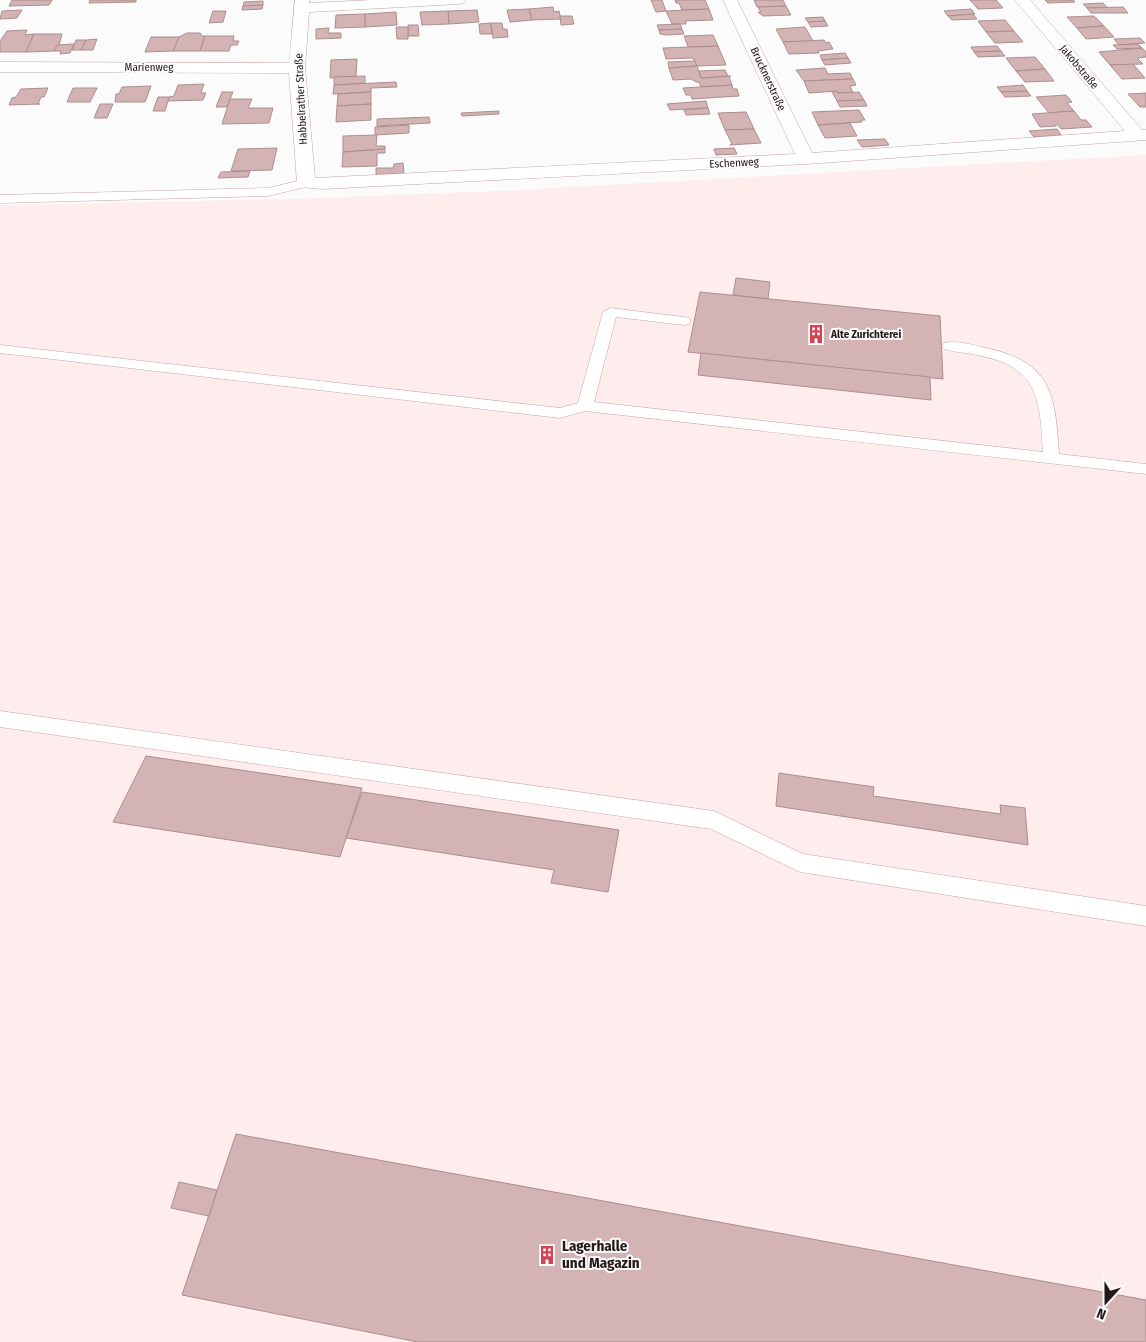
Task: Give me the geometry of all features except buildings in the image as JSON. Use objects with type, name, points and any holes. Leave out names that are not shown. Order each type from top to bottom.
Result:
[{"type":"street","points":[[302,4],[459,0]]},
{"type":"street","name":"Brucknerstraße","points":[[730,0],[806,159]]},
{"type":"street","name":"Jakobstraße","points":[[1022,0],[1141,135]]},
{"type":"street","name":"Habbelrather Straße","points":[[302,4],[297,68],[314,183]]},
{"type":"street","name":"Marienweg","points":[[0,67],[297,68]]},
{"type":"street","name":"Eschenweg","points":[[314,183],[806,159],[1141,135]]},
{"type":"lane","points":[[0,198],[268,192],[314,183]]},
{"type":"lane","points":[[585,406],[610,312],[684,321]]},
{"type":"lane","points":[[950,346],[989,352],[1013,362],[1032,374],[1044,394],[1051,459]]},
{"type":"lane","points":[[0,349],[560,413],[585,406],[1146,469]]},
{"type":"lane","points":[[0,719],[714,820],[800,863],[1146,916]]},
{"type":"shaded area","points":[[1146,155],[1146,1342],[0,1342],[0,205],[291,199],[497,191]]},
{"type":"place","name":"Alte Zurichterei","points":[[816,334]]},
{"type":"place","name":"Lagerhalle und Magazin","points":[[547,1255]]}]
